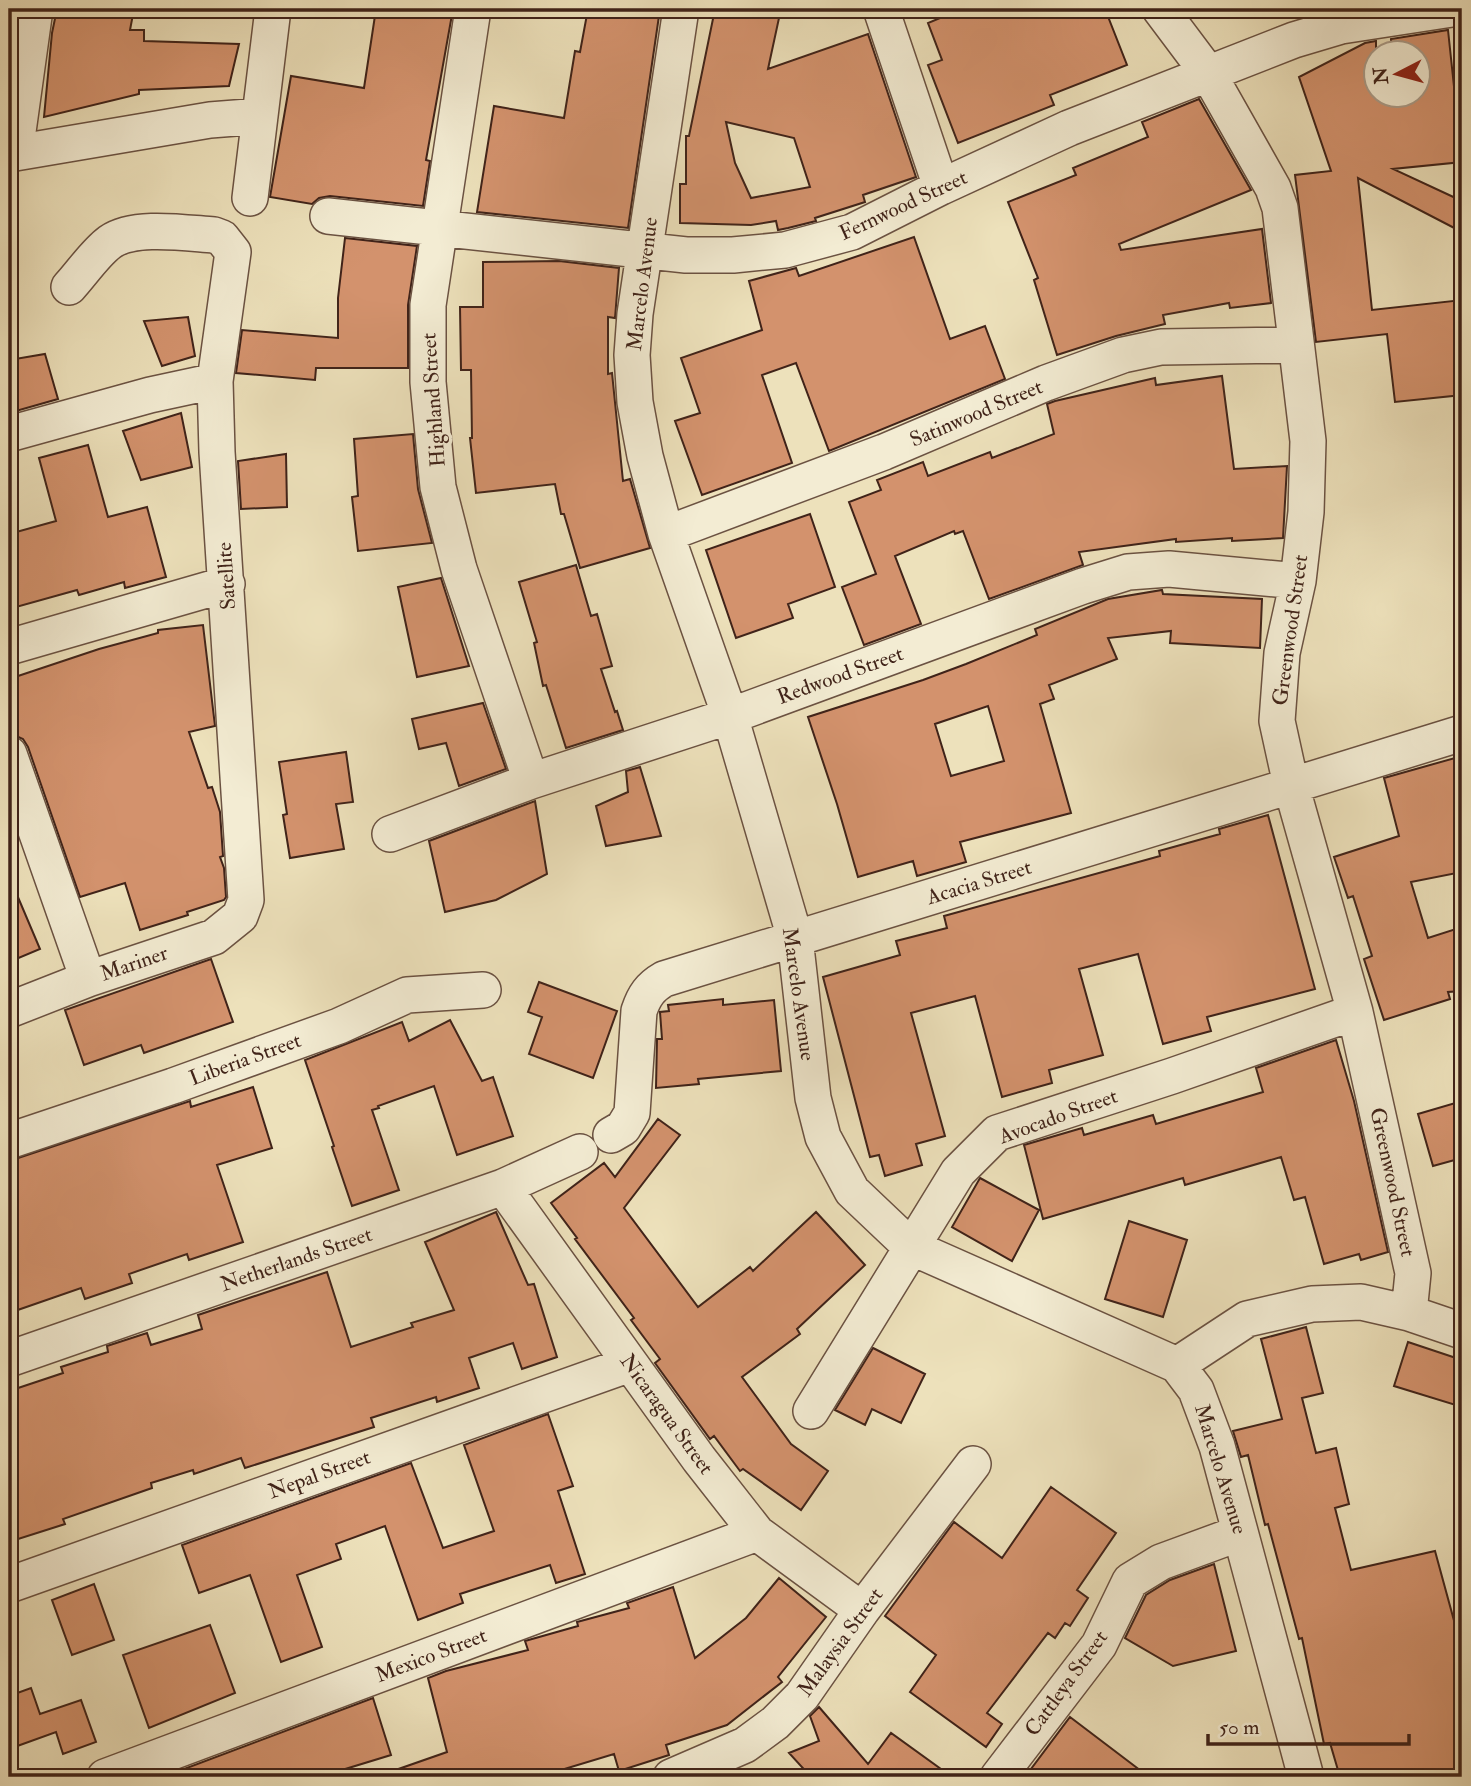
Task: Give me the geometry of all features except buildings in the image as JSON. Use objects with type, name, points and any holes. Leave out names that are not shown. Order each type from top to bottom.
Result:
[{"type":"street","points":[[35,9],[12,154],[210,120],[260,116]]},
{"type":"street","points":[[250,198],[273,9]]},
{"type":"street","name":"Highland Street","points":[[473,9],[438,227],[428,317],[428,382],[438,487],[459,569],[531,781]]},
{"type":"street","name":"Marcelo Avenue","points":[[681,9],[633,341],[635,402],[645,457],[666,534],[730,716],[795,938],[813,1098],[823,1137],[852,1191],[911,1247],[1177,1366],[1196,1390],[1217,1446],[1306,1777]]},
{"type":"street","points":[[881,9],[941,187]]},
{"type":"street","name":"Greenwood Street","points":[[1160,9],[1208,73],[1273,188],[1280,208],[1308,441],[1306,512],[1298,581],[1282,653],[1278,721],[1291,785],[1355,1012],[1413,1273],[1409,1313]]},
{"type":"street","name":"Fernwood Street","points":[[328,216],[686,255],[733,255],[785,250],[852,232],[941,187],[1069,128],[1294,40],[1340,26],[1452,9]]},
{"type":"street","name":"Satellite","points":[[69,287],[111,242],[128,235],[150,232],[214,235],[228,244],[233,252],[215,381],[216,452],[227,584],[246,900]]},
{"type":"street","name":"Satinwood Street","points":[[666,534],[884,452],[1046,383],[1123,355],[1161,346],[1296,345]]},
{"type":"street","points":[[9,434],[138,398],[215,381]]},
{"type":"street","name":"Redwood Street","points":[[390,834],[531,781],[730,716],[1128,572],[1169,569],[1298,581]]},
{"type":"street","points":[[9,647],[227,584]]},
{"type":"street","name":"Acacia Street","points":[[611,1135],[623,1128],[632,1113],[639,1011],[643,998],[653,986],[664,979],[1462,733]]},
{"type":"street","points":[[9,754],[88,979]]},
{"type":"street","name":"Mariner","points":[[9,1010],[88,979],[214,937],[240,916],[246,900]]},
{"type":"street","name":"Liberia Street","points":[[9,1141],[339,1026],[407,995],[483,990]]},
{"type":"street","name":"Avocado Street","points":[[811,1411],[958,1172],[997,1133],[1355,1012]]},
{"type":"street","name":"Netherlands Street","points":[[9,1359],[503,1187],[580,1152]]},
{"type":"street","name":"Nicaragua Street","points":[[503,1187],[699,1460],[757,1533],[862,1610]]},
{"type":"street","points":[[1177,1366],[1247,1319],[1312,1304],[1361,1302],[1409,1313],[1462,1331]]},
{"type":"street","name":"Nepal Street","points":[[9,1585],[630,1364]]},
{"type":"street","name":"Malaysia Street","points":[[671,1777],[745,1745],[775,1724],[802,1696],[862,1610],[973,1464]]},
{"type":"street","name":"Mexico Street","points":[[105,1777],[757,1533]]},
{"type":"street","name":"Cattleya Street","points":[[998,1777],[1098,1645],[1130,1581],[1161,1562],[1241,1533]]}]
